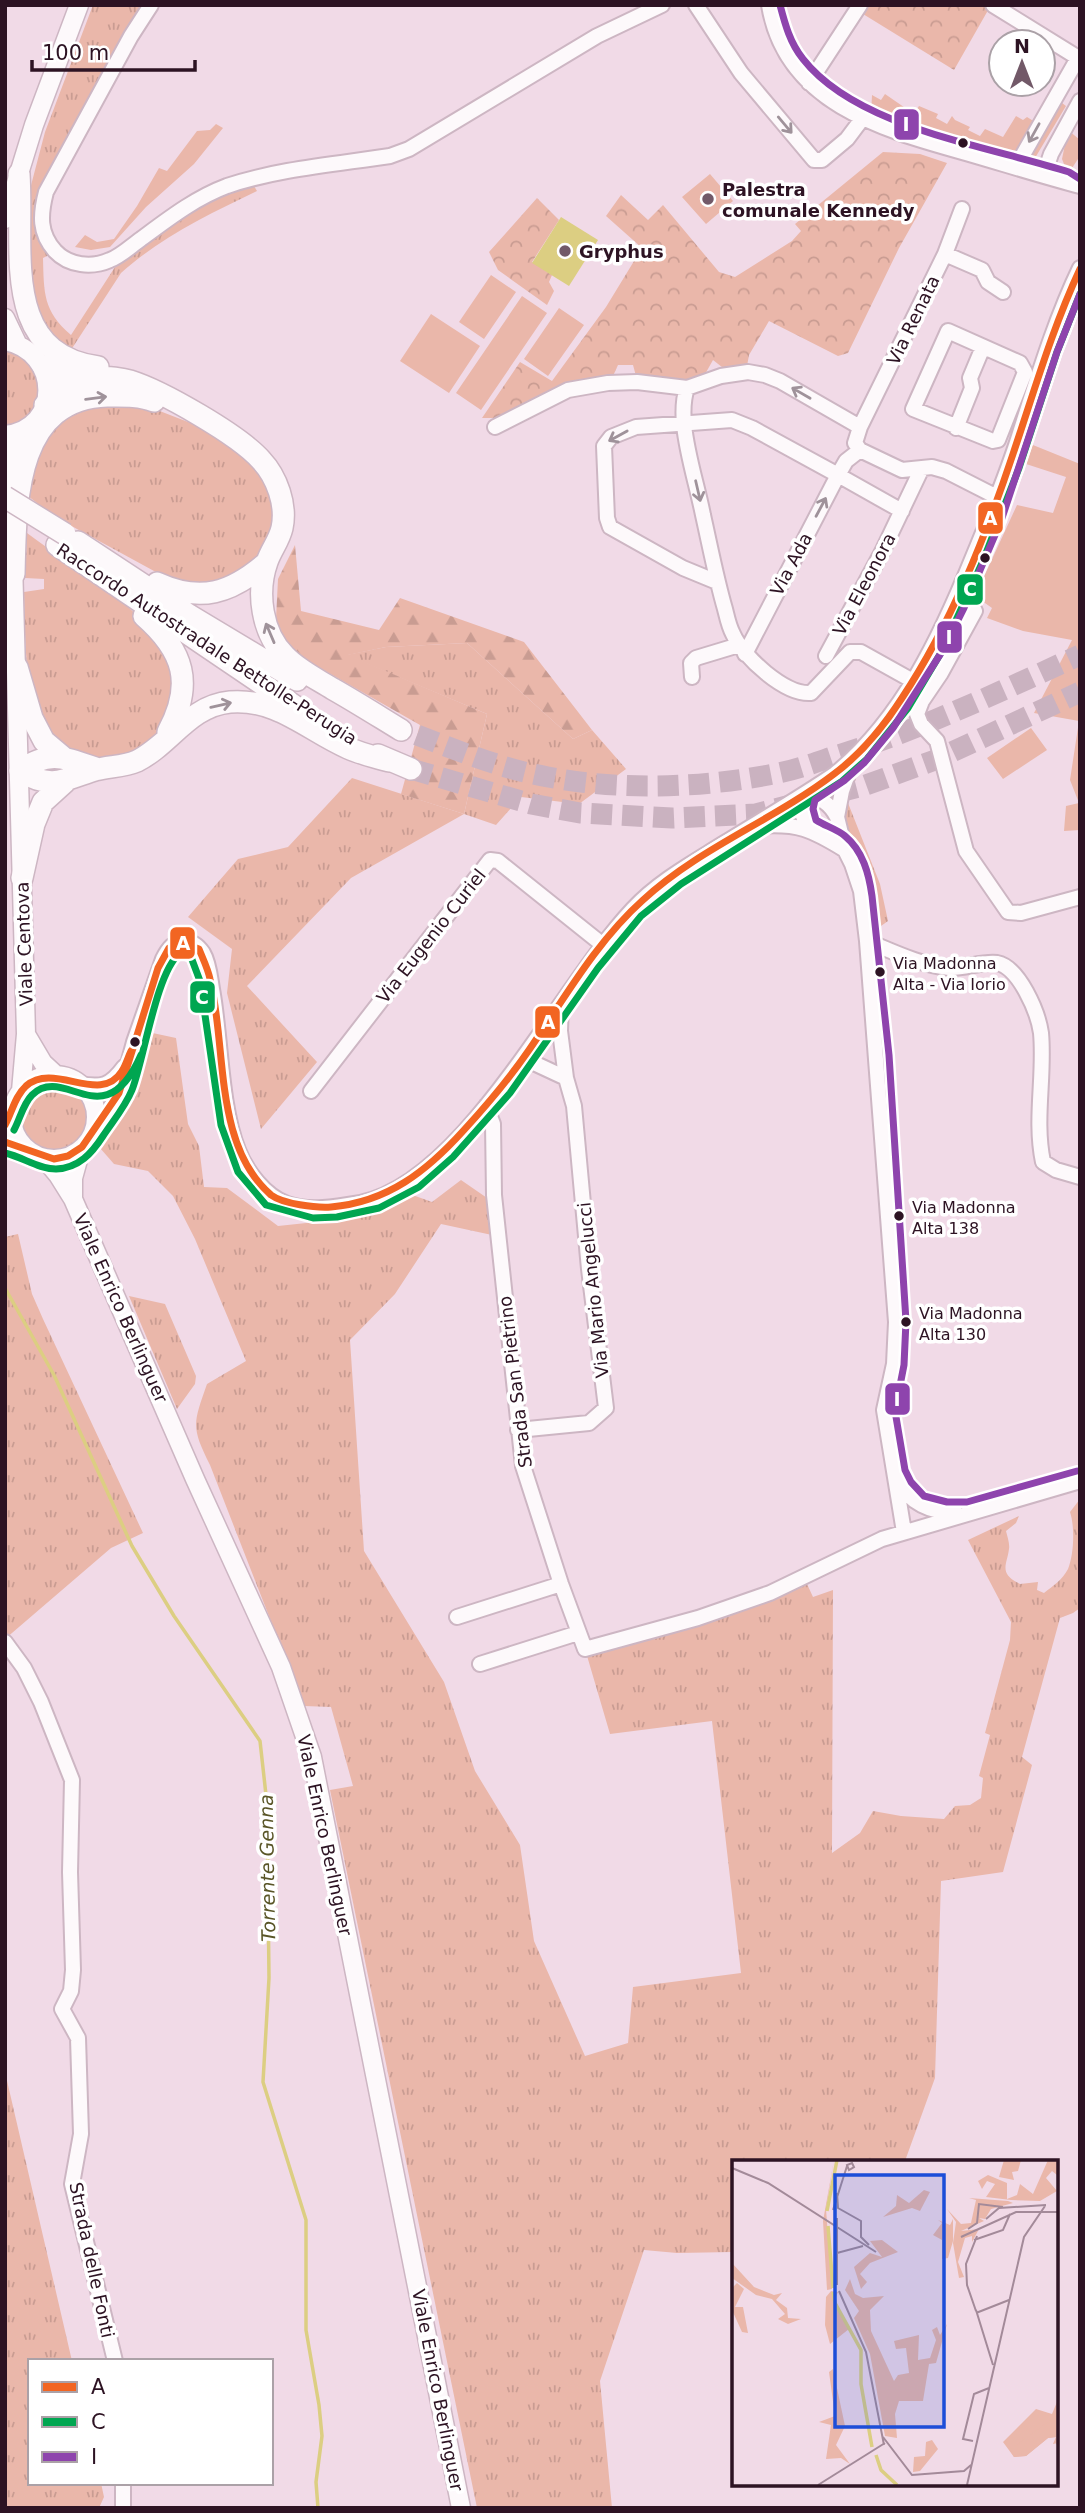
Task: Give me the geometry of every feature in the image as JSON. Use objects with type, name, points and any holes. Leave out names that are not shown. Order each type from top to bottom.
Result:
[{"type":"highway","points":[[19,174],[17,266],[21,304],[27,324],[41,343],[53,353],[79,364],[109,368],[146,380],[245,445],[270,470],[282,504],[282,526],[266,563],[262,594],[263,618],[272,641],[294,666],[409,732],[340,704],[62,543]]},
{"type":"highway","points":[[43,366],[65,376],[131,381],[193,412]]},
{"type":"highway","points":[[45,405],[60,391],[102,378]]},
{"type":"highway","points":[[14,575],[15,534],[22,472],[32,444],[53,416],[83,399],[109,396],[146,398],[170,408],[193,412]]},
{"type":"highway","points":[[6,482],[86,571],[155,626],[173,648],[180,663],[182,699],[176,718],[163,740]]},
{"type":"highway","name":"Raccordo Autostradale Bettolle-Perugia","points":[[5,513],[62,543],[276,694],[335,732],[389,761],[411,769]]},
{"type":"highway","points":[[62,543],[94,544],[159,584],[182,593],[201,594],[233,587],[247,580],[266,563]]},
{"type":"highway","points":[[17,667],[32,718],[44,741],[63,757]]},
{"type":"highway","points":[[22,878],[34,824],[43,802],[65,782],[98,769],[137,761],[198,712],[230,702],[268,706],[292,716],[348,748],[389,761]]},
{"type":"highway","points":[[65,782],[42,782],[20,771],[44,757],[63,757],[98,769]]},
{"type":"main road","points":[[5,219],[34,125],[79,5]]},
{"type":"main road","points":[[5,318],[11,342],[36,356],[43,366],[48,392],[45,405],[32,423],[14,432],[6,482]]},
{"type":"main road","name":"Viale Centova","points":[[6,482],[14,575],[20,771],[26,1034],[21,1091]]},
{"type":"main road","name":"Viale Centova","points":[[26,1034],[43,1063],[56,1075]]},
{"type":"main road","points":[[56,1075],[79,1084],[94,1104],[96,1122],[94,1130],[80,1149],[67,1157],[44,1158],[14,1144],[16,1135],[9,1119],[21,1091],[40,1077],[56,1075]]},
{"type":"main road","points":[[73,1199],[73,1178],[80,1149]]},
{"type":"main road","name":"Viale Enrico Berlinguer","points":[[44,1158],[73,1199],[195,1479],[281,1667],[312,1757],[461,2508]]},
{"type":"street","points":[[151,5],[124,48],[44,200],[41,224],[46,239],[58,254],[81,264],[91,265],[112,260],[215,191],[240,182],[390,156],[409,149],[597,36],[662,5]]},
{"type":"street","points":[[696,5],[741,73],[814,160],[822,160],[848,139],[862,119]]},
{"type":"street","points":[[809,83],[860,5]]},
{"type":"street","points":[[993,5],[1079,58],[1016,167]]},
{"type":"street","points":[[768,8],[793,64],[809,83],[862,119],[894,132],[1073,184],[1080,192]]},
{"type":"street","points":[[1044,175],[1051,154],[1080,101]]},
{"type":"street","points":[[945,254],[962,209]]},
{"type":"street","name":"Via Renata","points":[[860,450],[855,443],[860,426],[945,254],[982,271],[988,282],[1003,292]]},
{"type":"street","points":[[94,1130],[110,1109],[122,1086],[127,1063],[168,948],[179,942],[189,942],[203,953],[207,965],[217,1015],[225,1089],[238,1151],[258,1182],[286,1204],[307,1208],[338,1207],[367,1201],[394,1190],[416,1176],[443,1152],[486,1106],[523,1059],[603,945],[633,909],[656,888],[805,794],[854,758],[894,710],[934,645],[956,599],[997,497],[1052,335],[1080,268]]},
{"type":"street","points":[[948,331],[1020,363],[1025,372],[1010,411],[998,440],[993,442],[913,409],[948,331]]},
{"type":"street","points":[[956,428],[972,388],[970,377],[983,347]]},
{"type":"street","points":[[495,427],[568,390],[608,383],[637,382],[687,388],[721,376],[748,372],[765,375],[860,426]]},
{"type":"street","points":[[687,388],[684,397],[684,424],[717,582],[732,634],[742,649],[760,668],[784,684],[805,693],[811,692],[850,652],[862,652],[913,681]]},
{"type":"street","points":[[1010,411],[1025,418]]},
{"type":"street","name":"Via Eleonora","points":[[717,582],[683,568],[610,527],[607,518],[604,446],[611,437],[636,427],[732,420],[752,428],[902,511]]},
{"type":"street","points":[[860,450],[902,471],[932,467],[946,471],[997,497]]},
{"type":"street","name":"Via Ada","points":[[742,649],[846,461],[860,450]]},
{"type":"street","name":"Via Eleonora","points":[[826,656],[882,552],[922,468]]},
{"type":"street","points":[[956,599],[975,611],[917,714],[920,723],[937,741],[967,850],[1008,912],[1021,913],[1080,897]]},
{"type":"street","points":[[692,677],[691,663],[696,657],[742,649]]},
{"type":"street","points":[[837,817],[842,791],[854,758]]},
{"type":"street","points":[[805,794],[830,805],[837,817],[845,850],[861,891],[896,1322],[894,1364],[884,1410],[904,1532],[1080,1481]]},
{"type":"street","points":[[805,794],[803,816],[810,829]]},
{"type":"street","points":[[753,826],[793,825],[810,829],[845,850]]},
{"type":"street","name":"Via Eugenio Curiel","points":[[311,1091],[490,860],[498,861],[603,945]]},
{"type":"street","points":[[867,941],[922,963],[950,968],[997,963],[1012,970],[1021,982],[1041,1032],[1039,1115],[1040,1146],[1044,1162],[1056,1170],[1080,1177]]},
{"type":"street","name":"Via Mario Angelucci","points":[[518,1430],[589,1423],[597,1419],[606,1408],[589,1269],[574,1106],[561,1047],[561,1003]]},
{"type":"street","points":[[538,1037],[555,1040],[561,1047]]},
{"type":"street","points":[[523,1059],[566,1078]]},
{"type":"street","points":[[79,1084],[102,1086],[116,1078],[127,1063]]},
{"type":"street","name":"Strada San Pietrino","points":[[486,1106],[493,1124],[494,1195],[523,1466],[585,1649],[698,1618],[770,1593],[875,1541],[904,1532]]},
{"type":"street","points":[[895,1474],[902,1488],[918,1505],[945,1512],[968,1513]]},
{"type":"street","points":[[457,1617],[561,1584]]},
{"type":"street","points":[[480,1664],[578,1633]]},
{"type":"street","name":"Strada delle Fonti","points":[[9,1646],[41,1702],[72,1780],[70,1872],[73,1970],[71,1991],[62,2009],[78,2038],[80,2134],[72,2184],[115,2359]]},
{"type":"street","points":[[123,2485],[124,2508]]},
{"type":"green space","points":[[93,5],[143,5],[36,201],[37,229],[51,254],[43,258],[47,301],[62,326],[71,335],[115,267],[193,210],[225,194],[254,186],[257,191],[169,237],[136,260],[121,273],[69,353],[48,340],[29,306],[29,193],[45,132]]},
{"type":"green space","points":[[869,5],[991,5],[954,70],[863,14]]},
{"type":"green space","points":[[885,94],[914,114],[919,106],[938,114],[936,118],[947,124],[952,116],[980,136],[985,129],[1003,137],[1016,116],[1023,120],[1027,117],[1035,122],[1012,160],[871,115],[872,95],[881,100]]},
{"type":"green space","points":[[1058,100],[1066,106],[1031,161],[1028,159]]},
{"type":"green space","points":[[216,124],[223,128],[194,164],[146,207],[110,247],[91,250],[75,247],[85,235],[97,242],[114,239],[159,168],[167,171],[197,131],[210,130]]},
{"type":"green space","points":[[1068,130],[1080,140],[1080,156],[1068,174],[1062,159]]},
{"type":"green space","points":[[883,152],[920,154],[947,163],[899,248],[848,353],[838,356],[769,321],[749,355],[747,366],[727,371],[713,360],[704,376],[687,383],[636,376],[633,365],[618,365],[613,376],[562,387],[500,418],[482,418],[520,362],[552,381],[606,307],[642,248],[606,216],[621,195],[648,220],[663,205],[719,272],[735,277],[792,241],[801,231],[795,224]]},
{"type":"green space","name":"Palestra comunale Kennedy","points":[[710,174],[733,201],[706,224],[682,197]]},
{"type":"green space","points":[[537,198],[559,220],[532,262],[552,275],[549,282],[554,291],[547,305],[498,270],[489,252]]},
{"type":"green space","points":[[491,275],[516,292],[484,339],[459,322]]},
{"type":"green space","points":[[522,296],[547,313],[481,410],[456,393]]},
{"type":"green space","points":[[559,308],[584,325],[548,376],[524,359]]},
{"type":"green space","points":[[431,314],[480,346],[449,393],[400,361]]},
{"type":"green space","points":[[5,350],[27,360],[37,378],[38,394],[28,416],[5,427]]},
{"type":"green space","points":[[124,401],[152,408],[201,427],[245,455],[270,490],[275,529],[260,554],[239,576],[204,588],[176,583],[55,517],[28,496],[33,458],[48,433],[82,408]]},
{"type":"green space","points":[[1028,443],[1080,464],[1080,830],[1064,831],[1066,806],[1079,803],[1070,780],[1079,721],[1034,713],[1072,640],[1023,631],[987,618],[992,608],[975,596],[1017,505],[1053,513],[1066,477],[1023,463]]},
{"type":"green space","points":[[27,533],[127,606],[168,649],[177,681],[173,709],[160,732],[140,749],[116,758],[91,759],[65,749],[43,728],[32,700],[29,682],[24,592],[44,589],[44,579],[25,578]]},
{"type":"green space","points":[[295,545],[301,611],[379,630],[400,598],[524,642],[592,730],[573,739],[467,643],[386,647],[348,655],[487,714],[464,814],[401,794],[420,725],[290,651],[276,619],[278,579]]},
{"type":"green space","points":[[467,643],[573,739],[592,730],[626,769],[579,804],[521,797],[496,825],[464,814],[487,714],[346,655],[386,647]]},
{"type":"green space","points":[[1031,728],[1047,750],[1003,779],[987,758]]},
{"type":"green space","points":[[862,760],[848,803],[880,884],[888,921],[881,926],[873,909],[864,873],[843,824],[847,786]]},
{"type":"green space","points":[[352,778],[464,814],[351,878],[247,986],[317,1062],[261,1129],[227,993],[232,949],[188,917],[238,859],[288,847]]},
{"type":"green space","points":[[148,1032],[176,1038],[188,1124],[199,1146],[204,1187],[227,1188],[278,1226],[344,1219],[407,1193],[432,1202],[461,1180],[490,1200],[492,1235],[441,1224],[395,1294],[350,1340],[364,1551],[444,1682],[475,1771],[520,1845],[534,1941],[585,2056],[628,2043],[633,1987],[741,1973],[712,1721],[610,1734],[585,1649],[781,1588],[807,1584],[813,1597],[833,1590],[832,1853],[860,1833],[873,1811],[944,1819],[955,1806],[970,1805],[981,1798],[983,1778],[979,1776],[990,1735],[985,1733],[1010,1640],[1011,1622],[968,1540],[1019,1516],[1016,1523],[1006,1531],[1009,1547],[1006,1572],[1020,1584],[1038,1582],[1037,1590],[1044,1593],[1061,1579],[1068,1569],[1073,1540],[1070,1512],[1080,1499],[1080,1608],[1060,1618],[1022,1757],[1032,1765],[1003,1872],[941,1881],[935,2078],[905,2160],[732,2160],[732,2252],[677,2253],[644,2250],[600,2381],[612,2508],[477,2508],[330,1790],[353,1786],[331,1707],[304,1706],[197,1433],[197,1417],[207,1384],[246,1361],[195,1239],[173,1196],[148,1171],[114,1164],[100,1148],[128,1095]]},
{"type":"green space","points":[[54,1085],[67,1088],[77,1095],[84,1105],[87,1118],[84,1131],[77,1141],[67,1148],[54,1151],[41,1148],[31,1141],[24,1131],[21,1118],[24,1105],[31,1095],[41,1088]]},
{"type":"green space","points":[[18,1234],[32,1294],[143,1533],[111,1548],[5,1639],[5,1237]]},
{"type":"green space","points":[[129,1296],[165,1304],[196,1376],[195,1384],[177,1409]]},
{"type":"green space","points":[[5,2072],[72,2359],[28,2359],[28,2485],[101,2485],[104,2497],[99,2508],[5,2508]]},
{"type":"shaded area","name":"Gryphus","points":[[561,217],[598,240],[569,286],[532,263]]},
{"type":"waterway","name":"Torrente Genna","points":[[5,1288],[54,1375],[132,1546],[174,1616],[260,1741],[267,1804],[269,1978],[263,2082],[306,2220],[306,2330],[322,2436],[316,2482],[318,2508]]},
{"type":"tunnel","points":[[417,735],[481,759],[548,777],[634,786],[722,782],[786,771],[867,746],[959,710],[1080,655]]},
{"type":"tunnel","points":[[411,769],[531,804],[580,813],[672,818],[756,814],[866,785],[935,760],[1080,692]]},
{"type":"transit line","name":"I","points":[[780,5],[798,53],[827,83],[856,102],[926,132],[1069,172],[1080,179]]},
{"type":"transit line","name":"A","points":[[5,1142],[54,1159],[68,1156],[82,1147],[119,1093],[158,968],[169,948],[180,942],[199,949],[207,968],[215,1005],[231,1122],[239,1150],[252,1174],[271,1195],[283,1201],[309,1206],[352,1204],[371,1199],[405,1182],[436,1159],[498,1092],[596,952],[626,916],[688,865],[787,806],[834,774],[863,749],[888,719],[920,670],[965,580],[1002,486],[1052,338],[1080,269]]},
{"type":"transit line","name":"C","points":[[5,1153],[56,1169],[78,1163],[94,1148],[132,1090],[157,997],[164,978],[180,953],[191,957],[200,981],[221,1125],[238,1172],[266,1205],[313,1218],[337,1217],[379,1208],[419,1187],[453,1157],[510,1093],[598,968],[641,916],[681,884],[841,782],[867,759],[908,708],[942,651],[983,561],[1080,294]]},
{"type":"transit line","name":"I","points":[[1077,1471],[967,1502],[947,1502],[924,1496],[911,1482],[905,1470],[895,1411],[904,1365],[906,1321],[889,1055],[872,896],[861,856],[842,834],[816,820],[813,809],[815,800],[845,780],[864,763],[893,728],[943,650],[1001,521],[1057,352],[1080,294]]},
{"type":"transit line","name":"A","points":[[5,1125],[16,1099],[26,1086],[50,1078],[102,1085],[113,1081],[122,1071],[131,1051]]},
{"type":"transit line","name":"C","points":[[14,1130],[32,1095],[45,1088],[58,1087],[99,1096],[113,1092],[127,1080],[141,1055]]},
{"type":"place","name":"Palestra comunale Kennedy","points":[[708,199]]},
{"type":"place","name":"Gryphus","points":[[565,251]]},
{"type":"place","name":"Via Madonna Alta - Via Iorio","points":[[880,972]]},
{"type":"place","name":"Via Madonna Alta 138","points":[[899,1216]]},
{"type":"place","name":"Via Madonna Alta 130","points":[[906,1322]]}]
